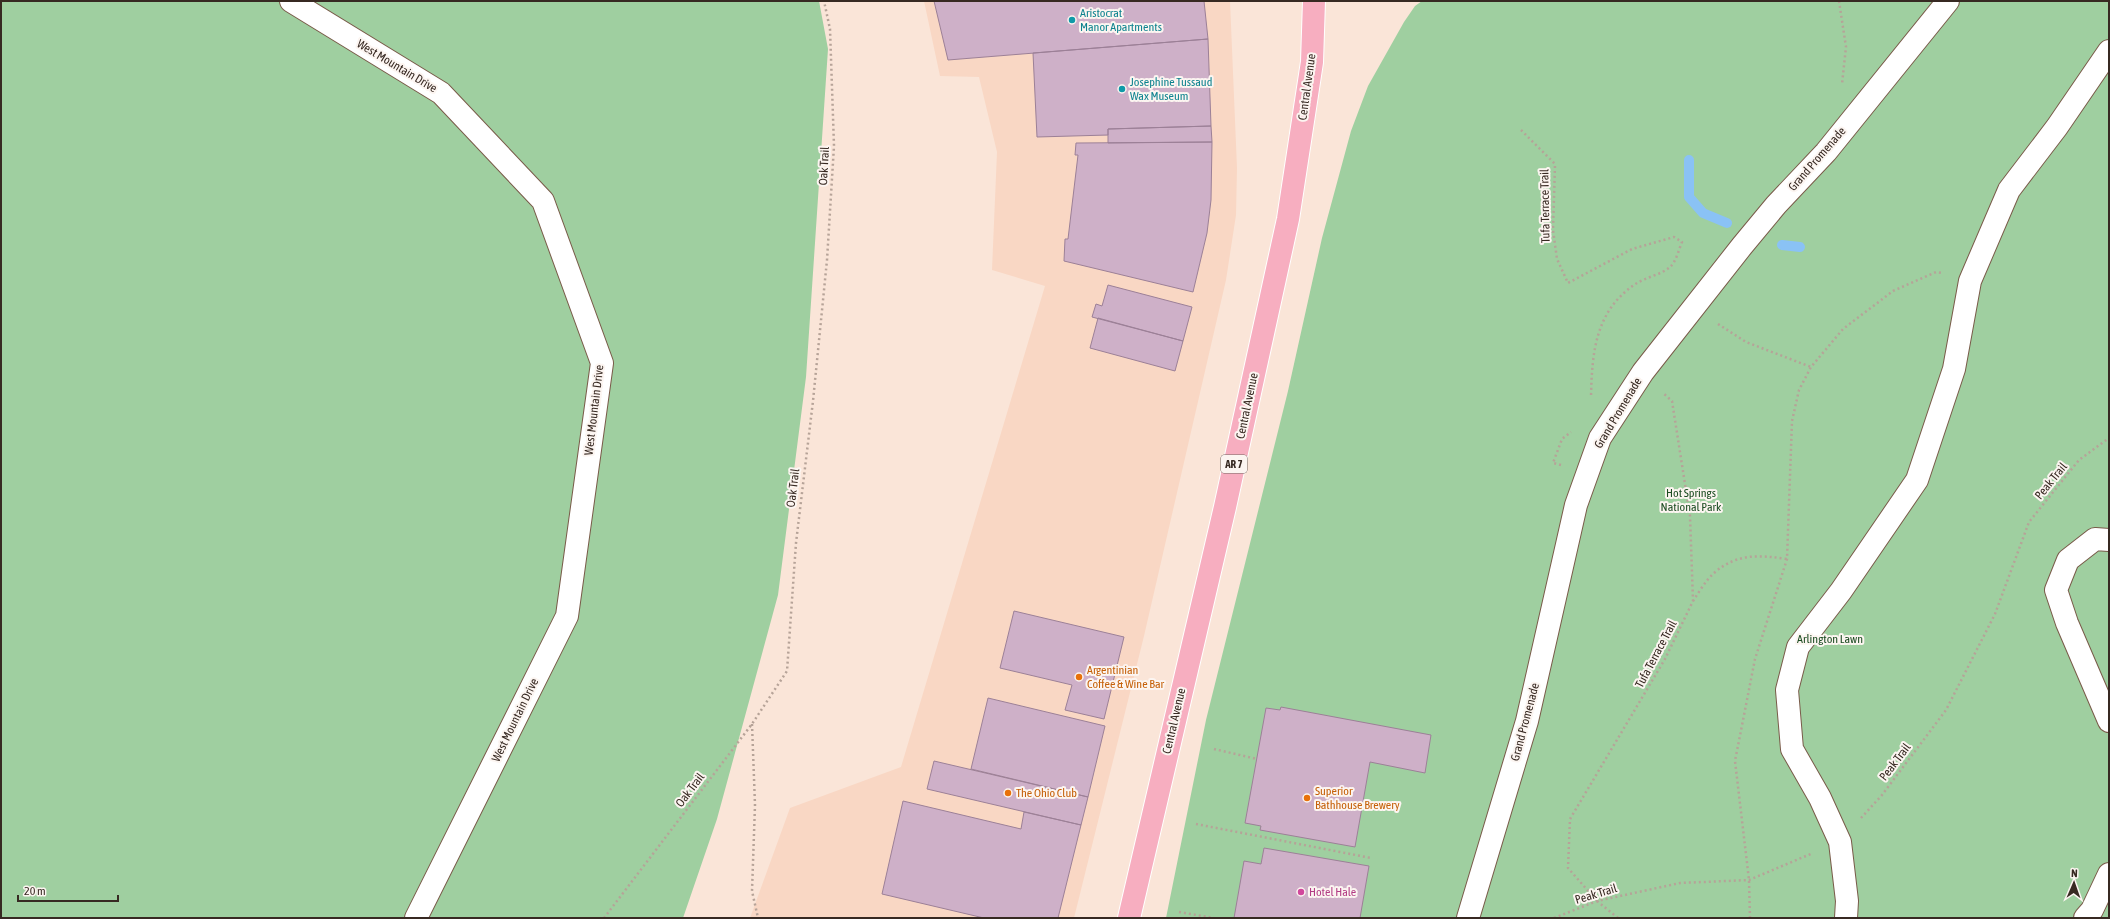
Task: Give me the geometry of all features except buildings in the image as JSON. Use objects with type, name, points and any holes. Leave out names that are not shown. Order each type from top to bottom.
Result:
[{"type":"main road","name":"Central Avenue","points":[[1129,918],[1225,507],[1288,219],[1312,62],[1315,2]]},
{"type":"street","name":"West Mountain Drive","points":[[291,1],[441,93],[543,201],[602,363],[567,616],[416,918]]},
{"type":"street","name":"Grand Promenade","points":[[1468,918],[1527,721],[1576,505],[1600,438],[1643,372],[1761,223],[1826,152],[1948,1]]},
{"type":"street","points":[[1846,918],[1847,901],[1840,842],[1820,798],[1792,749],[1787,690],[1798,647],[1841,591],[1917,480],[1954,369],[1970,281],[2009,190],[2057,127],[2109,51]]},
{"type":"street","points":[[2109,540],[2095,539],[2068,560],[2056,590],[2067,623],[2109,721]]},
{"type":"street","points":[[2084,918],[2092,910],[2109,874]]},
{"type":"path","name":"Oak Trail","points":[[604,918],[752,724],[787,671],[796,543],[813,401],[827,260],[834,146],[830,29],[824,1]]},
{"type":"path","points":[[1839,1],[1846,47],[1842,91]]},
{"type":"path","name":"Tufa Terrace Trail","points":[[1521,130],[1555,164],[1552,230],[1557,259],[1568,283],[1632,249],[1674,237],[1682,242],[1671,267],[1635,284],[1616,299],[1605,314],[1592,358],[1590,433],[1600,438]]},
{"type":"path","points":[[1750,918],[1749,880],[1734,761],[1755,659],[1787,559],[1792,421],[1800,390],[1811,367],[1842,329],[1893,291],[1936,272],[1970,281]]},
{"type":"path","points":[[1694,309],[1746,342],[1811,367]]},
{"type":"path","name":"Tufa Terrace Trail","points":[[1618,918],[1597,901],[1568,868],[1570,819],[1665,659],[1693,602],[1690,516],[1672,401],[1643,372]]},
{"type":"path","name":"Peak Trail","points":[[1554,918],[1597,901],[1680,883],[1749,880],[1840,842],[1882,795],[1946,710],[1994,614],[2030,522],[2080,460],[2109,438]]},
{"type":"path","points":[[1693,602],[1713,574],[1738,559],[1760,556],[1787,559]]},
{"type":"path","points":[[752,724],[755,805],[752,891],[758,918]]},
{"type":"path","points":[[1214,749],[1257,758]]},
{"type":"path","points":[[1196,824],[1370,858]]},
{"type":"path","points":[[1179,912],[1214,918]]},
{"type":"shaded area","points":[[924,1],[1230,1],[1237,168],[1236,215],[1226,280],[1144,636],[1074,918],[750,918],[790,808],[901,767],[1045,286],[992,270],[997,152],[979,77],[940,76]]},
{"type":"green space","points":[[1,1],[819,1],[828,49],[806,377],[778,595],[717,819],[683,918],[1,918]]},
{"type":"green space","name":"Hot Springs National Park","points":[[1422,1],[2109,1],[2109,918],[1166,918],[1206,720],[1288,391],[1322,238],[1351,131],[1368,86],[1404,22],[1415,6]]},
{"type":"waterway","points":[[1689,160],[1689,197],[1703,213],[1727,223]]},
{"type":"waterway","points":[[1782,245],[1800,247]]},
{"type":"place","name":"Aristocrat Manor Apartments","points":[[1072,20]]},
{"type":"place","name":"Josephine Tussaud Wax Museum","points":[[1122,89]]},
{"type":"place","name":"Argentinian Coffee & Wine Bar","points":[[1079,677]]},
{"type":"place","name":"The Ohio Club","points":[[1008,793]]},
{"type":"place","name":"Superior Bathhouse Brewery","points":[[1307,798]]},
{"type":"place","name":"Hotel Hale","points":[[1301,892]]},
{"type":"park label","name":"Arlington Lawn","points":[[1830,639]]}]
